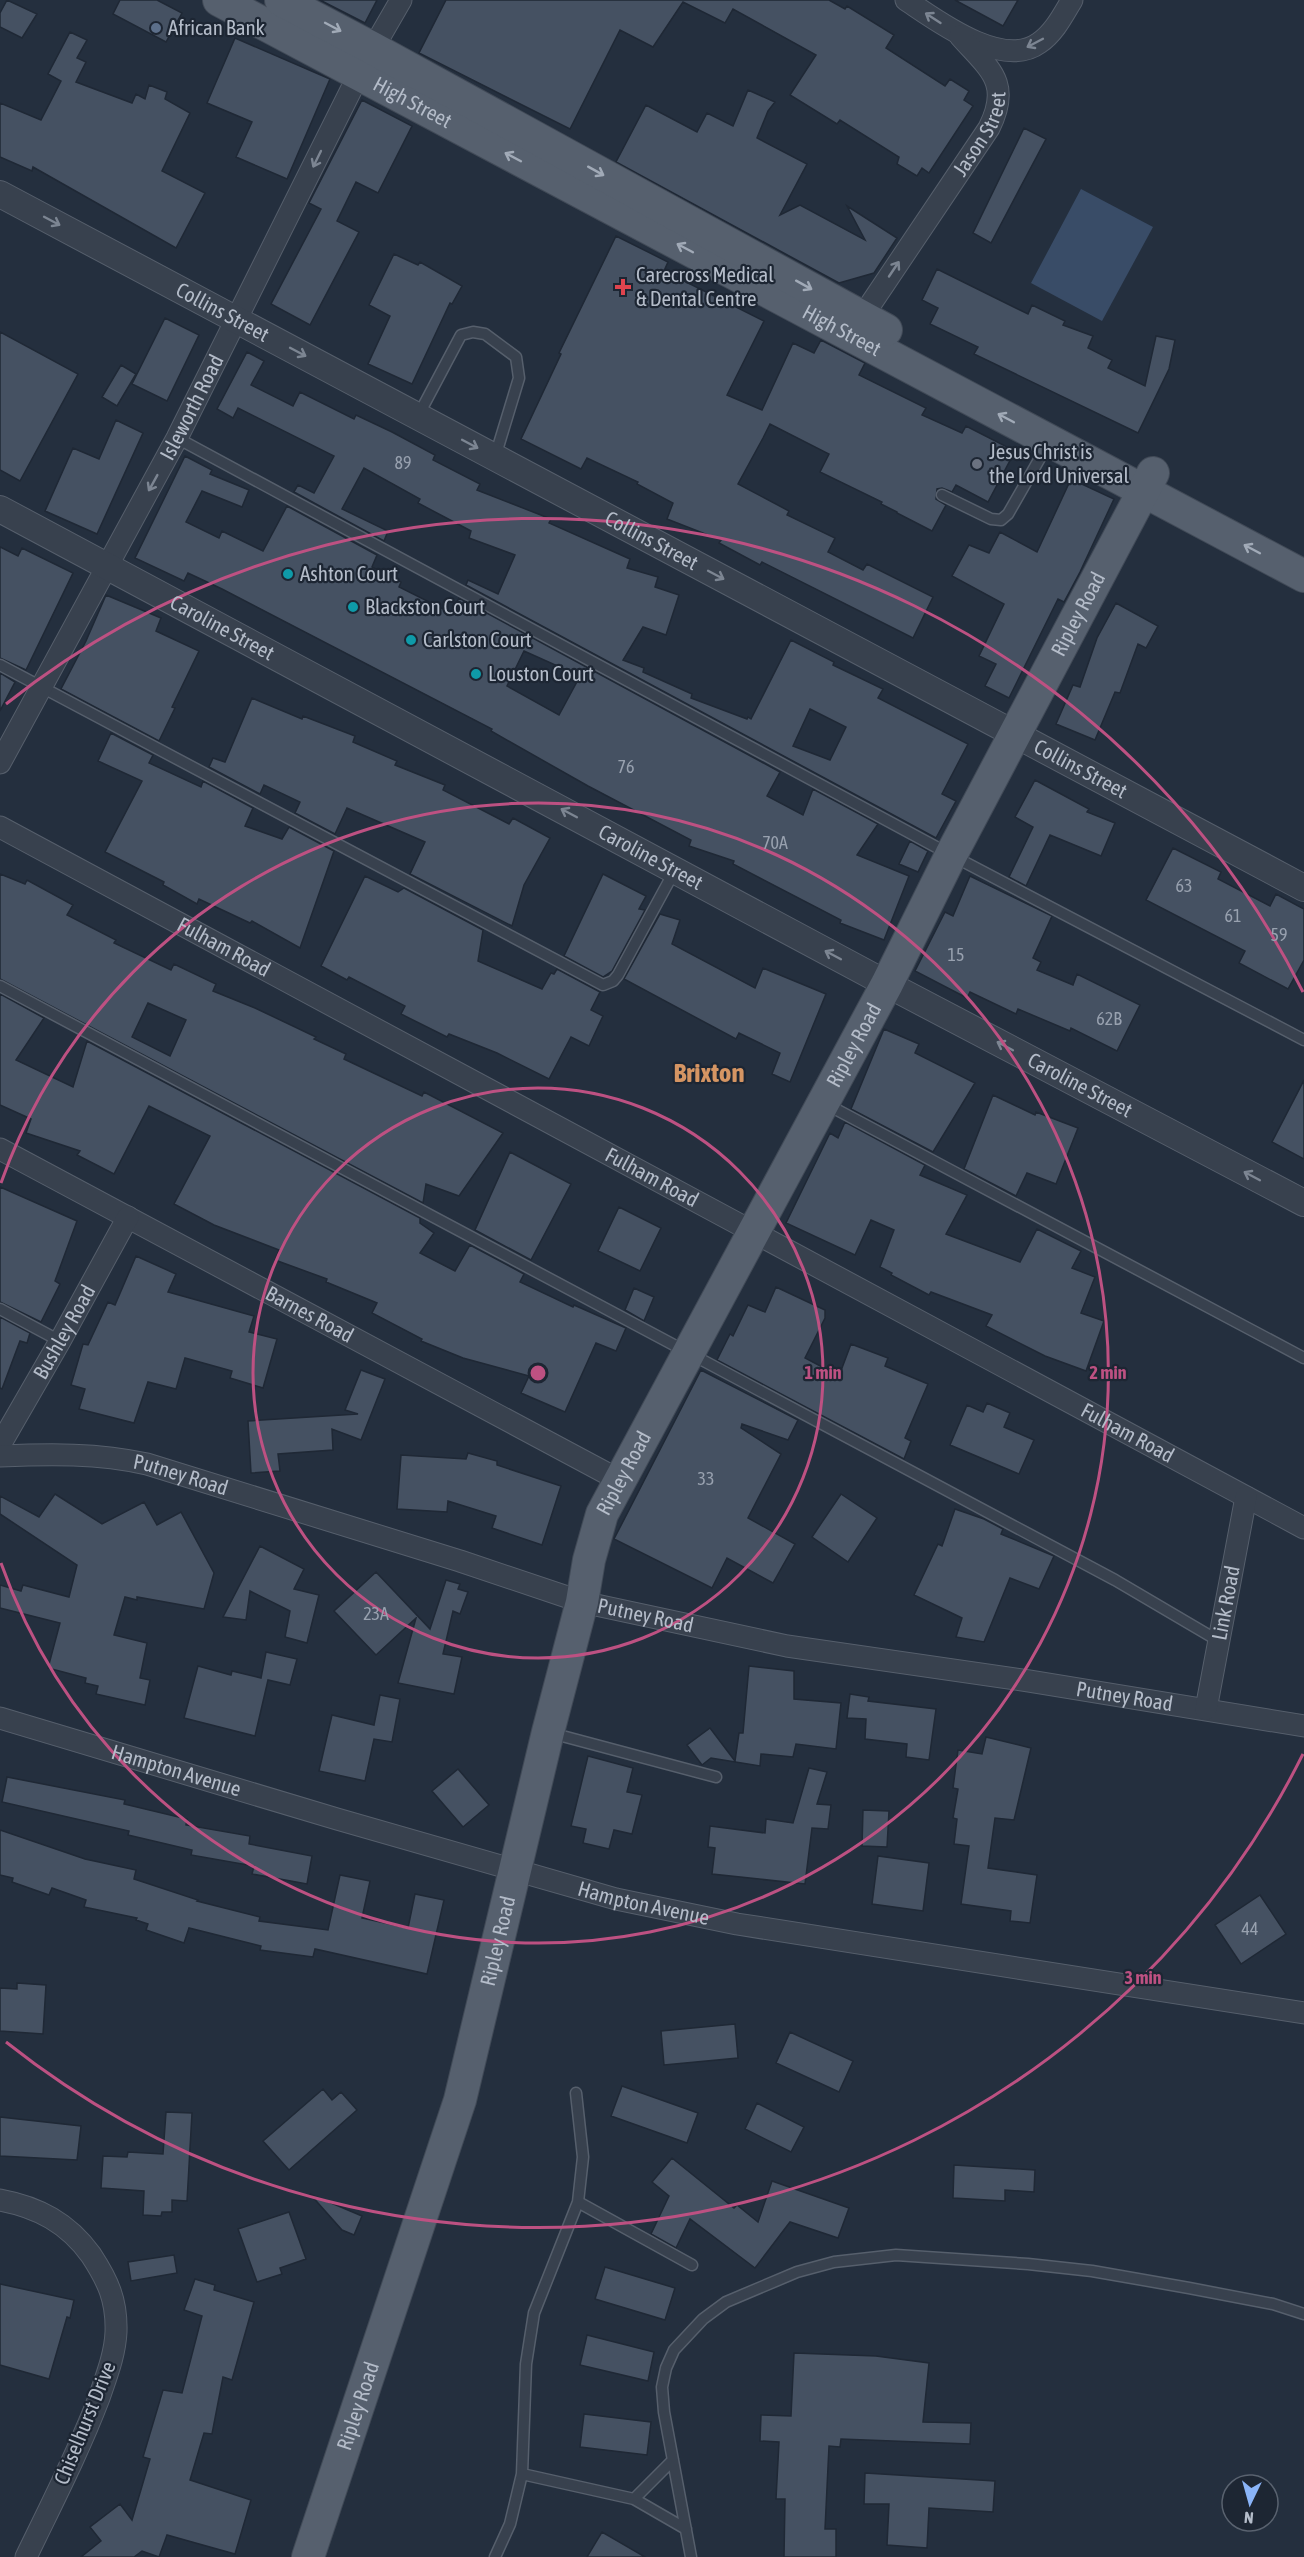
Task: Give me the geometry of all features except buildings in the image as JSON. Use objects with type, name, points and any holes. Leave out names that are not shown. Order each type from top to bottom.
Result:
[{"type":"main road","name":"High Street","points":[[219,0],[372,49],[1049,441],[1148,482],[1304,552]]},
{"type":"main road","name":"High Street","points":[[281,0],[862,317],[1148,482],[1304,576]]},
{"type":"main road","name":"Ripley Road","points":[[308,2557],[448,2141],[602,1514],[887,984],[951,855],[1148,482]]},
{"type":"street","name":"Isleworth Road","points":[[0,763],[177,438],[372,49],[401,0]]},
{"type":"street","points":[[906,0],[960,36],[993,47],[1018,51],[1038,45],[1055,28],[1072,0]]},
{"type":"street","name":"Jason Street","points":[[862,317],[990,128],[996,114],[1000,99],[993,73],[960,36]]},
{"type":"street","name":"Collins Street","points":[[2,199],[238,320],[1304,888]]},
{"type":"street","name":"Caroline Street","points":[[0,509],[887,984],[1304,1203]]},
{"type":"street","name":"Fulham Road","points":[[0,827],[1304,1528]]},
{"type":"street","name":"Barnes Road","points":[[0,1149],[619,1480]]},
{"type":"street","name":"Bushley Road","points":[[0,1445],[128,1217]]},
{"type":"street","name":"Putney Road","points":[[0,1456],[80,1454],[113,1456],[147,1464],[460,1561],[582,1602],[787,1646],[1206,1709],[1304,1726]]},
{"type":"street","name":"Link Road","points":[[1206,1709],[1217,1640],[1246,1497]]},
{"type":"street","name":"Hampton Avenue","points":[[0,1718],[348,1822],[647,1907],[736,1924],[1304,2013]]},
{"type":"street","name":"Chiselhurst Drive","points":[[0,2200],[25,2205],[56,2220],[79,2238],[105,2274],[115,2314],[114,2351],[104,2385],[89,2425],[26,2557]]},
{"type":"lane","points":[[417,416],[461,335],[473,332],[485,334],[516,357],[519,367],[519,378],[495,457]]},
{"type":"lane","points":[[177,438],[951,855],[1304,1040]]},
{"type":"lane","points":[[942,495],[991,519],[1001,520],[1008,514],[1049,441]]},
{"type":"lane","points":[[0,665],[603,985],[613,981],[618,975],[675,870]]},
{"type":"lane","points":[[0,987],[688,1351],[1105,1575],[1217,1640]]},
{"type":"lane","points":[[823,1103],[1304,1359]]},
{"type":"lane","points":[[0,1309],[60,1341]]},
{"type":"lane","points":[[548,1732],[716,1777]]},
{"type":"lane","points":[[495,2557],[510,2524],[522,2474],[526,2364],[534,2313],[578,2202],[583,2157],[576,2093]]},
{"type":"lane","points":[[578,2202],[692,2265]]},
{"type":"lane","points":[[692,2557],[664,2412],[662,2387],[666,2368],[679,2343],[703,2319],[726,2302],[797,2272],[834,2262],[896,2255],[1028,2264],[1092,2271],[1189,2288],[1273,2304],[1304,2314]]},
{"type":"lane","points":[[634,2499],[673,2460]]},
{"type":"lane","points":[[522,2474],[634,2499],[686,2529]]},
{"type":"water","points":[[1081,189],[1153,227],[1102,321],[1031,283]]},
{"type":"place","name":"African Bank","points":[[156,28]]},
{"type":"place","name":"Carecross Medical & Dental Centre","points":[[623,287]]},
{"type":"place","name":"Jesus Christ is the Lord Universal","points":[[977,464]]},
{"type":"place","name":"Ashton Court","points":[[288,574]]},
{"type":"place","name":"Blackston Court","points":[[353,607]]},
{"type":"place","name":"Carlston Court","points":[[411,640]]},
{"type":"place","name":"Louston Court","points":[[476,674]]},
{"type":"district","name":"Brixton","points":[[709,1073]]}]
